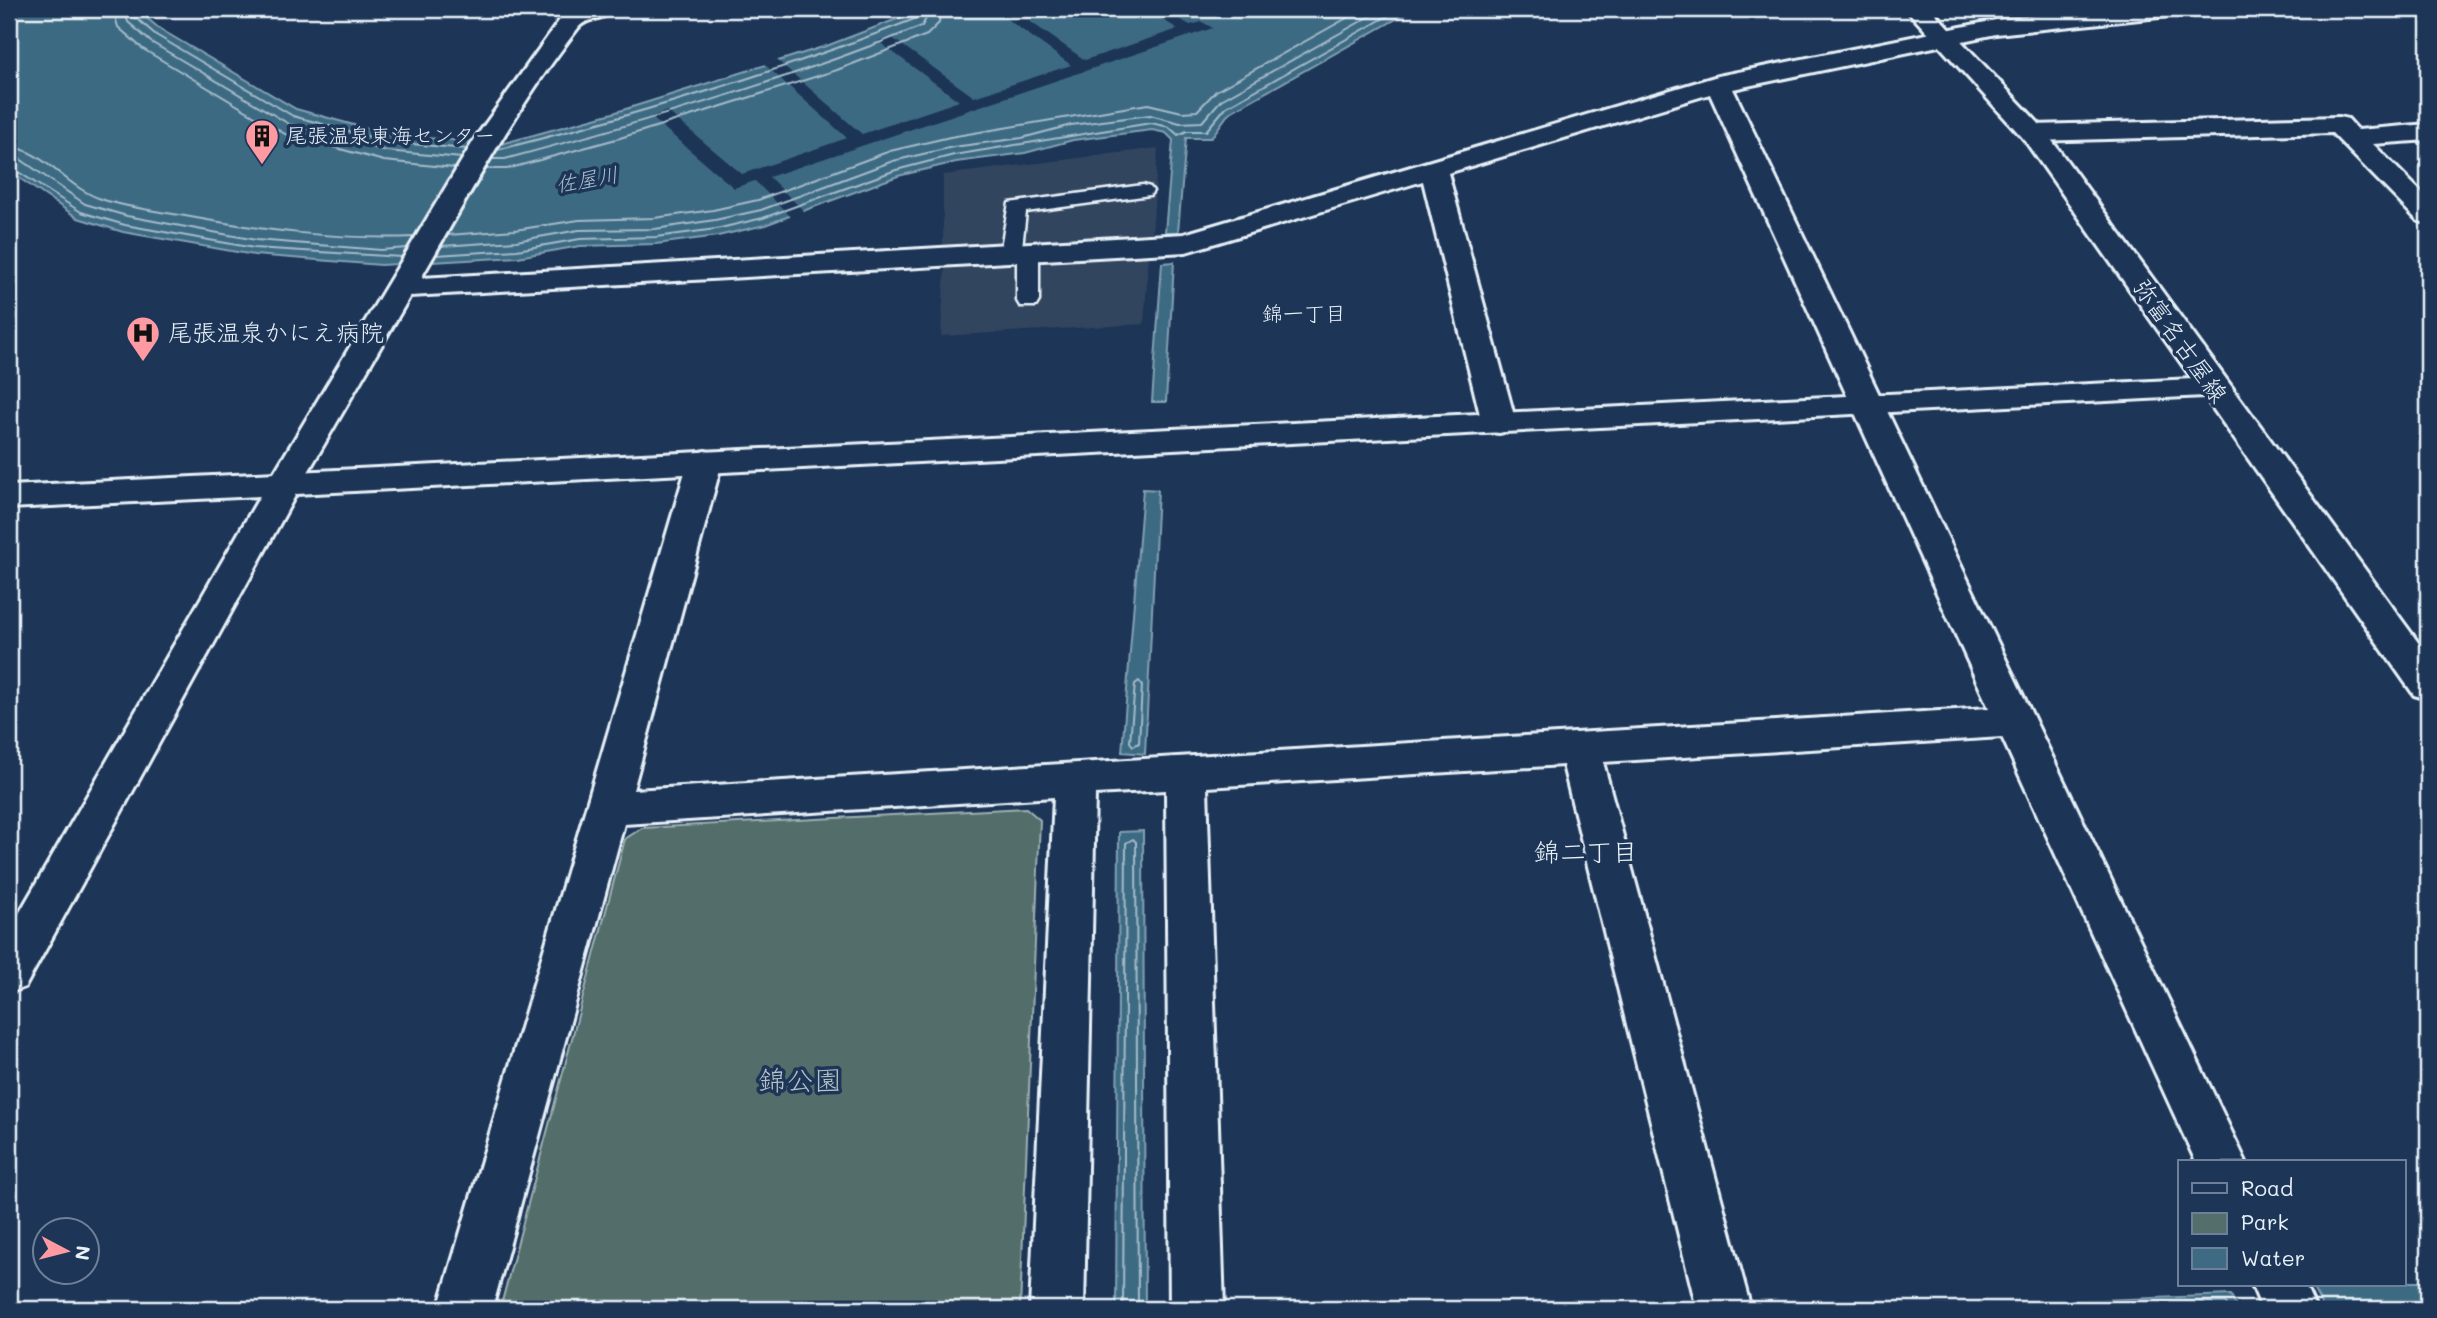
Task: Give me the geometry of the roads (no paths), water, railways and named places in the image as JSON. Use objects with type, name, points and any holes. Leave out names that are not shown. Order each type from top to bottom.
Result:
[{"type":"street","points":[[9,973],[285,483],[489,137],[575,14],[603,9]]},
{"type":"street","name":"弥富名古屋線","points":[[1918,9],[1946,36],[2033,133],[2428,685]]},
{"type":"street","points":[[403,283],[1186,243],[1718,84],[1996,27],[2169,9]]},
{"type":"street","points":[[1718,84],[2220,1160]]},
{"type":"street","points":[[2033,133],[2339,125],[2428,215]]},
{"type":"street","points":[[2352,138],[2428,132]]},
{"type":"street","points":[[1433,167],[1499,423]]},
{"type":"street","points":[[9,497],[2213,388]]},
{"type":"street","points":[[465,1309],[705,463]]},
{"type":"street","points":[[607,808],[2017,721]]},
{"type":"street","points":[[1579,748],[1724,1309]]},
{"type":"street","points":[[1186,772],[1196,1309]]},
{"type":"street","points":[[1057,1309],[1075,779]]},
{"type":"street","points":[[2278,1286],[2289,1309]]},
{"type":"lane","points":[[1028,301],[1016,207],[1143,191]]},
{"type":"water","name":"佐屋川","points":[[9,9],[136,9],[160,29],[296,109],[390,135],[501,144],[613,113],[829,45],[923,9],[1414,9],[1229,113],[1211,138],[1186,138],[1178,232],[1165,232],[1173,140],[1166,133],[1152,130],[1073,140],[1025,153],[956,162],[898,176],[765,225],[718,236],[656,244],[580,246],[518,257],[381,265],[254,255],[123,232],[78,218],[9,171]]},
{"type":"water","points":[[1174,262],[1166,402],[1152,402],[1162,263]]},
{"type":"water","points":[[1143,489],[1158,490],[1145,754],[1122,752]]},
{"type":"water","points":[[1143,831],[1145,1309],[1116,1309],[1119,832]]},
{"type":"water","points":[[2406,1282],[2428,1282],[2428,1304],[2323,1307],[2312,1286],[2406,1286]]},
{"type":"water","points":[[2231,1295],[2237,1309],[1870,1309]]},
{"type":"place","name":"尾張温泉東海センター","points":[[262,166]]},
{"type":"place","name":"尾張温泉かにえ病院","points":[[143,363]]},
{"type":"district","name":"錦一丁目","points":[[1304,314]]},
{"type":"district","name":"錦二丁目","points":[[1586,852]]},
{"type":"park label","name":"錦公園","points":[[800,1080]]}]
